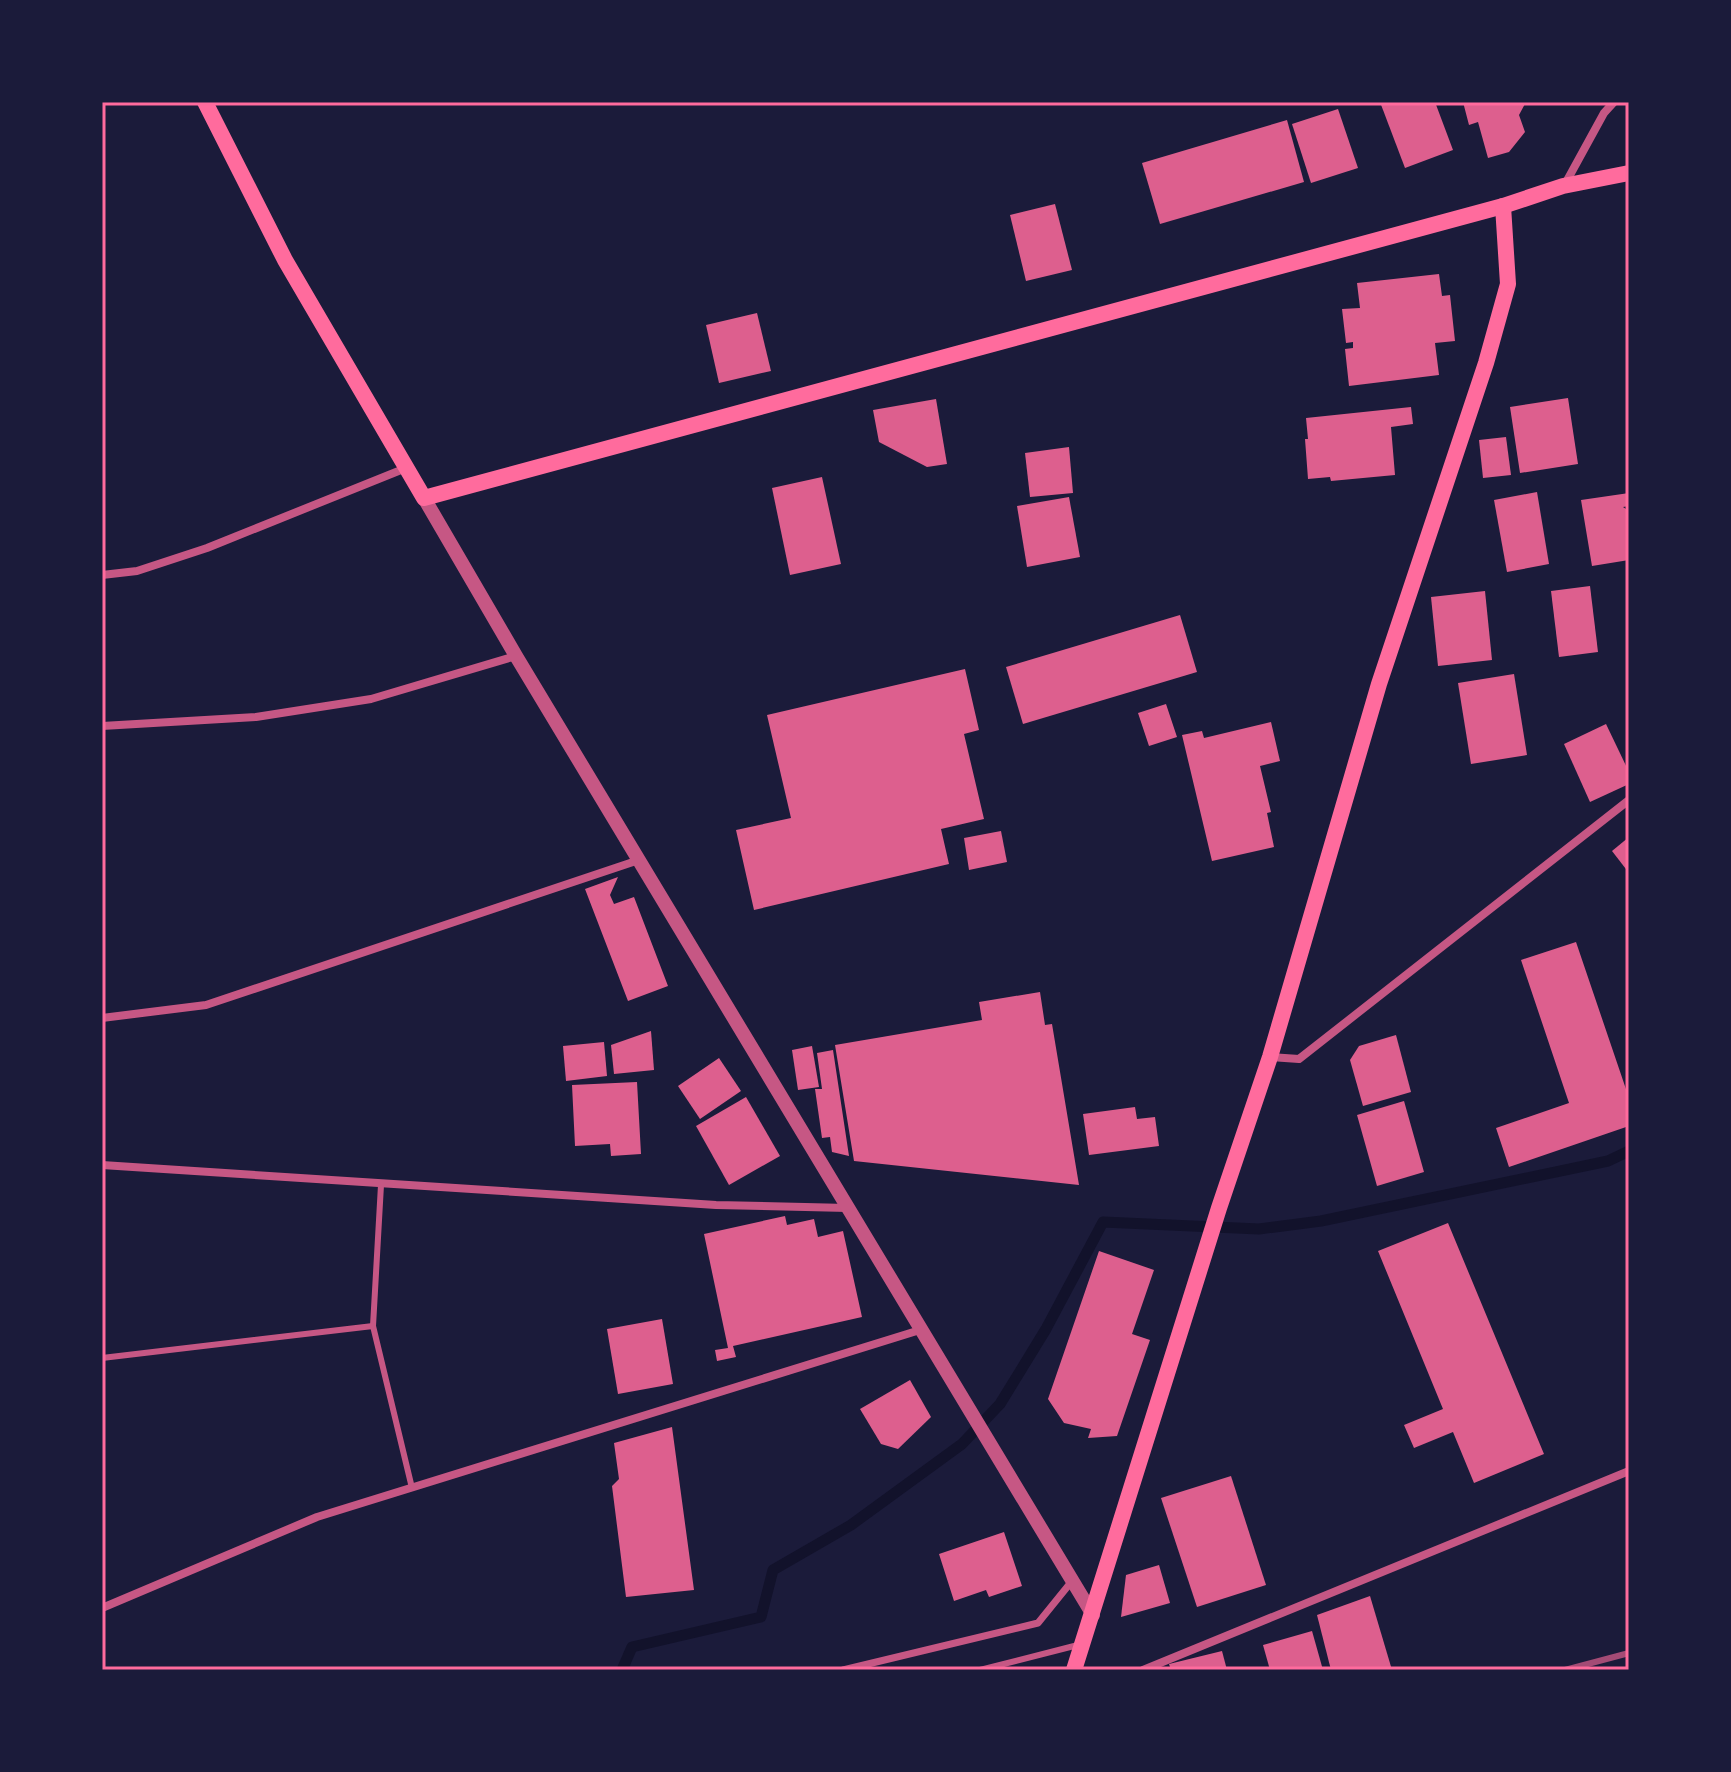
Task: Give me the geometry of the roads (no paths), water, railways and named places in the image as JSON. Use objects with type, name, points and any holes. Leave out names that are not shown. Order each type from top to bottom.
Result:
[{"type":"main road","points":[[205,102],[285,260],[424,498],[1503,206],[1563,186],[1629,173]]},
{"type":"main road","points":[[1074,1670],[1219,1208],[1270,1057],[1379,684],[1486,363],[1508,284],[1503,206]]},
{"type":"street","points":[[1563,186],[1604,113],[1614,102]]},
{"type":"street","points":[[102,575],[137,571],[207,548],[407,468]]},
{"type":"street","points":[[424,498],[1093,1615]]},
{"type":"street","points":[[102,726],[256,717],[371,699],[516,656]]},
{"type":"street","points":[[1270,1057],[1299,1059],[1629,800]]},
{"type":"street","points":[[102,1018],[206,1005],[639,860]]},
{"type":"street","points":[[102,1165],[716,1205],[848,1208]]},
{"type":"street","points":[[102,1608],[317,1517],[920,1330]]},
{"type":"street","points":[[1143,1670],[1629,1471]]},
{"type":"street","points":[[843,1670],[1038,1623],[1072,1581]]},
{"type":"lane","points":[[381,1185],[373,1326],[412,1488]]},
{"type":"lane","points":[[102,1358],[373,1326]]},
{"type":"lane","points":[[980,1670],[1083,1644]]},
{"type":"waterway","points":[[622,1670],[632,1647],[761,1617],[773,1570],[851,1525],[962,1444],[1000,1404],[1046,1329],[1103,1222],[1259,1229],[1321,1221],[1608,1161],[1629,1151]]},
{"type":"railway","points":[[1565,1670],[1629,1653]]}]
